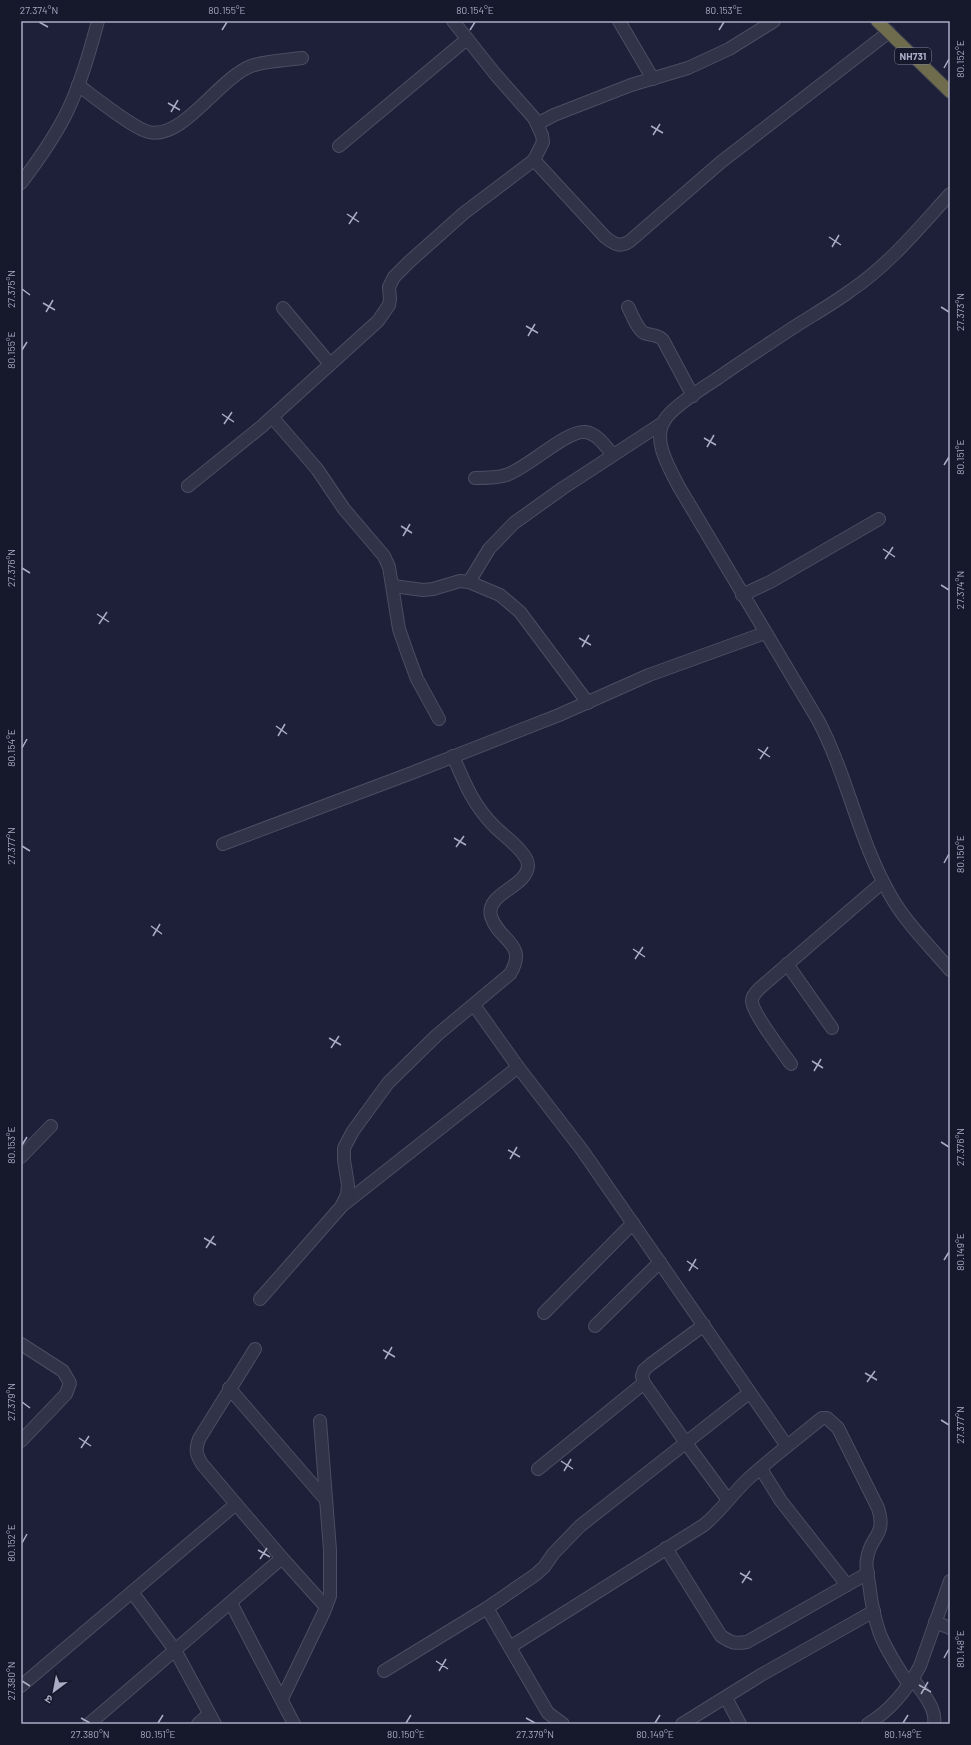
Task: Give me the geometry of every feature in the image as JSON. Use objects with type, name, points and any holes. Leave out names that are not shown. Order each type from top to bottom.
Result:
[{"type":"highway","name":"NH731","points":[[877,21],[950,92]]},
{"type":"street","points":[[21,183],[64,117],[89,55],[98,21]]},
{"type":"street","points":[[188,486],[272,417],[378,321],[386,312],[390,299],[390,283],[409,262],[464,213],[534,160],[543,142],[542,135],[534,118],[496,75],[453,21]]},
{"type":"street","points":[[619,21],[653,79]]},
{"type":"street","points":[[537,124],[576,106],[688,68],[729,48],[774,21]]},
{"type":"street","points":[[534,160],[605,237],[618,246],[624,245],[730,155],[889,32]]},
{"type":"street","points":[[339,146],[467,39]]},
{"type":"street","points":[[78,85],[134,125],[147,132],[158,134],[178,126],[223,85],[252,66],[302,58]]},
{"type":"street","points":[[950,194],[906,242],[874,273],[851,291],[792,328],[693,396],[670,413],[660,430],[661,443],[665,457],[679,487],[830,742],[843,774],[868,848],[883,882],[900,910],[950,970]]},
{"type":"street","points":[[628,307],[641,330],[646,334],[657,335],[663,340],[693,396]]},
{"type":"street","points":[[283,308],[330,364]]},
{"type":"street","points":[[272,417],[316,469],[344,509],[384,556],[389,567],[393,586],[399,629],[417,679],[438,719]]},
{"type":"street","points":[[469,582],[488,549],[514,523],[563,488],[664,422]]},
{"type":"street","points":[[476,478],[507,475],[519,469],[556,444],[577,433],[585,432],[591,434],[600,440],[613,455]]},
{"type":"street","points":[[742,595],[770,582],[879,519]]},
{"type":"street","points":[[393,586],[423,590],[433,589],[460,581],[469,582],[500,595],[520,612],[588,703]]},
{"type":"street","points":[[223,844],[588,703],[648,675],[765,633]]},
{"type":"street","points":[[342,1207],[347,1195],[348,1185],[344,1160],[344,1148],[353,1131],[388,1083],[437,1035],[510,974],[516,965],[518,957],[515,950],[494,922],[491,915],[491,909],[500,896],[521,880],[527,873],[528,864],[520,851],[480,811],[469,793],[453,756]]},
{"type":"street","points":[[791,1064],[757,1014],[752,1000],[754,994],[883,882]]},
{"type":"street","points":[[787,964],[832,1028]]},
{"type":"street","points":[[474,1005],[518,1067],[582,1150],[787,1446]]},
{"type":"street","points":[[260,1299],[342,1207],[518,1067]]},
{"type":"street","points":[[21,1157],[51,1126]]},
{"type":"street","points":[[544,1313],[633,1223]]},
{"type":"street","points":[[595,1326],[660,1262]]},
{"type":"street","points":[[704,1325],[647,1367],[642,1376],[644,1382],[686,1443],[728,1500]]},
{"type":"street","points":[[21,1344],[64,1370],[70,1383],[66,1394],[21,1441]]},
{"type":"street","points":[[255,1349],[229,1388],[199,1439],[196,1448],[197,1454],[202,1464],[326,1607]]},
{"type":"street","points":[[538,1469],[644,1382]]},
{"type":"street","points":[[229,1388],[326,1500]]},
{"type":"street","points":[[384,1671],[487,1608],[535,1575],[544,1567],[553,1554],[580,1526],[749,1393]]},
{"type":"street","points":[[510,1647],[704,1525],[722,1509],[735,1492],[787,1446],[822,1418],[827,1418],[838,1428],[882,1519],[879,1534],[868,1553],[866,1561],[874,1611],[883,1642],[911,1682],[935,1721],[946,1724]]},
{"type":"street","points":[[282,1699],[330,1596],[331,1579],[320,1421]]},
{"type":"street","points":[[761,1469],[781,1501],[846,1585]]},
{"type":"street","points":[[21,1686],[236,1504]]},
{"type":"street","points":[[666,1548],[721,1636],[730,1642],[737,1644],[747,1642],[868,1573]]},
{"type":"street","points":[[89,1724],[282,1558]]},
{"type":"street","points":[[868,1724],[878,1718],[895,1702],[911,1682],[920,1666],[950,1581]]},
{"type":"street","points":[[132,1592],[175,1650],[212,1719],[198,1724]]},
{"type":"street","points":[[230,1603],[294,1724]]},
{"type":"street","points":[[487,1608],[548,1713],[563,1724]]},
{"type":"street","points":[[682,1724],[761,1675],[874,1611]]},
{"type":"street","points":[[935,1622],[950,1628]]},
{"type":"street","points":[[726,1698],[740,1724]]}]
